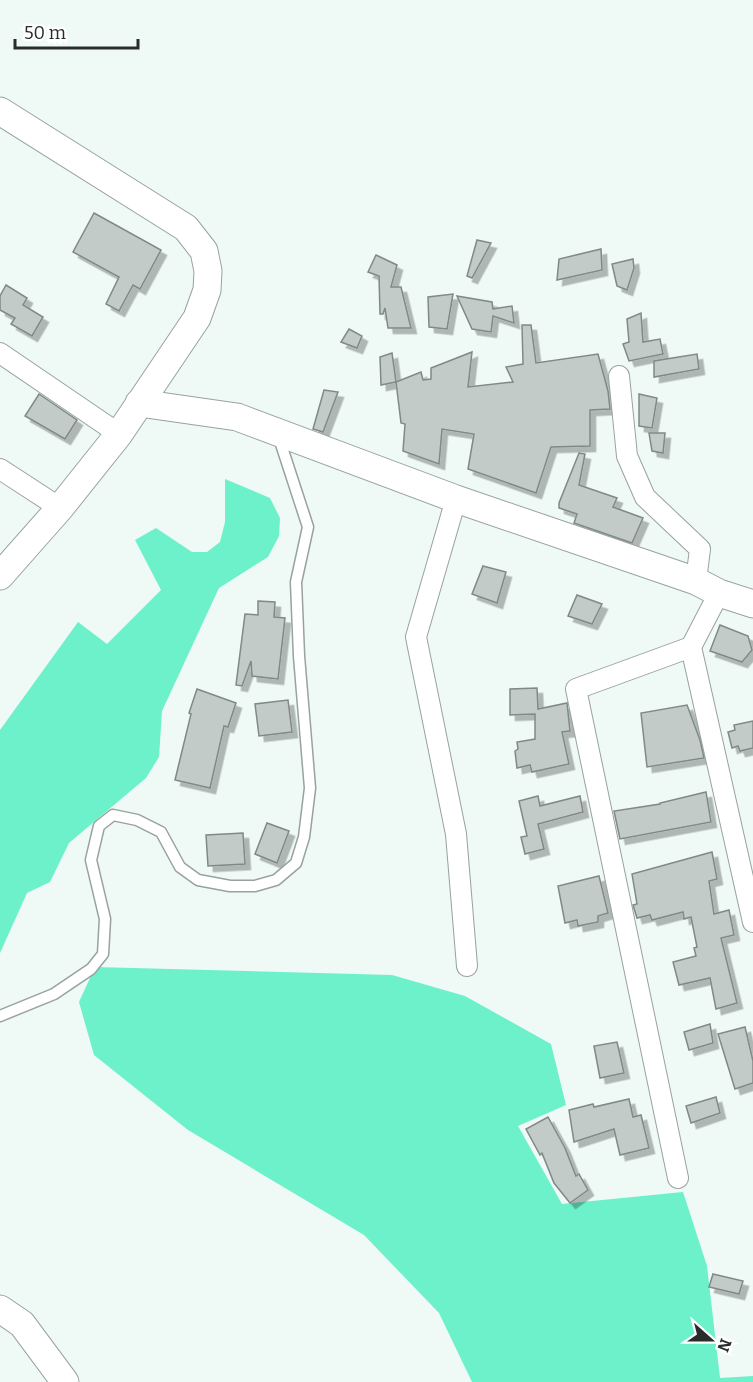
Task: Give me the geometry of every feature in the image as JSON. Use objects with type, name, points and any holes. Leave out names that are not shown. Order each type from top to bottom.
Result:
[{"type":"street","points":[[0,111],[186,228],[204,252],[208,271],[207,290],[197,318],[119,434],[60,508],[0,576]]},
{"type":"street","points":[[0,354],[119,434]]},
{"type":"street","points":[[619,376],[627,456],[645,497],[700,549],[707,587],[691,647],[753,922]]},
{"type":"street","points":[[139,403],[237,417],[456,499],[753,604]]},
{"type":"street","points":[[0,469],[60,508]]},
{"type":"street","points":[[456,499],[416,637],[456,834],[467,966]]},
{"type":"street","points":[[678,1178],[576,689],[691,647]]},
{"type":"street","points":[[0,1309],[22,1324],[65,1382]]},
{"type":"lane","points":[[0,1016],[54,994],[91,969],[103,954],[105,919],[91,860],[99,826],[113,815],[137,820],[161,832],[180,867],[198,880],[230,886],[255,886],[276,880],[296,863],[304,837],[310,788],[299,656],[296,582],[308,527],[277,432]]},
{"type":"shaded area","points":[[225,479],[270,498],[280,518],[279,536],[268,557],[219,588],[162,711],[159,757],[146,778],[69,843],[50,882],[27,893],[0,953],[0,730],[78,622],[107,644],[161,590],[135,540],[156,528],[192,552],[207,552],[220,542],[225,522]]},
{"type":"shaded area","points":[[95,967],[392,975],[465,996],[551,1044],[566,1105],[518,1126],[562,1204],[683,1192],[707,1266],[720,1378],[753,1376],[753,1382],[472,1382],[439,1313],[364,1235],[188,1130],[94,1055],[79,1002]]},
{"type":"building","points":[[94,213],[161,250],[140,289],[133,285],[119,311],[106,304],[119,277],[73,252]]},
{"type":"building","points":[[477,240],[491,243],[472,278],[467,276]]},
{"type":"building","points":[[601,249],[602,270],[557,280],[559,259]]},
{"type":"building","points":[[376,255],[397,265],[391,287],[401,287],[411,328],[388,328],[385,308],[383,314],[380,314],[379,276],[368,272]]},
{"type":"building","points":[[633,259],[634,268],[627,290],[617,286],[612,264]]},
{"type":"building","points":[[6,285],[27,298],[23,305],[43,317],[32,336],[11,324],[15,318],[0,310],[0,296]]},
{"type":"building","points":[[453,294],[447,329],[429,327],[428,297]]},
{"type":"building","points":[[457,296],[492,302],[493,309],[512,306],[514,323],[493,316],[491,332],[472,329]]},
{"type":"building","points":[[641,313],[643,342],[660,339],[663,354],[629,361],[623,344],[629,342],[627,319]]},
{"type":"building","points":[[522,325],[531,325],[536,363],[598,354],[608,391],[610,409],[590,410],[590,446],[551,447],[536,493],[468,469],[474,434],[442,429],[439,464],[403,451],[405,424],[401,423],[396,382],[421,372],[423,380],[431,379],[431,368],[472,352],[468,387],[513,382],[506,367],[523,364]]},
{"type":"building","points":[[349,329],[362,336],[357,348],[341,342]]},
{"type":"building","points":[[392,353],[396,382],[381,385],[380,357]]},
{"type":"building","points":[[697,354],[699,369],[654,377],[654,361]]},
{"type":"building","points":[[324,390],[338,392],[323,432],[313,429]]},
{"type":"building","points":[[39,394],[77,420],[65,439],[25,416]]},
{"type":"building","points":[[639,394],[657,398],[652,428],[639,426]]},
{"type":"building","points":[[649,433],[665,433],[663,453],[652,451]]},
{"type":"building","points":[[579,453],[585,454],[579,485],[617,498],[613,507],[643,518],[632,543],[574,523],[577,514],[559,508]]},
{"type":"building","points":[[483,566],[506,572],[497,603],[472,594]]},
{"type":"building","points":[[577,595],[602,604],[592,624],[568,616]]},
{"type":"building","points":[[258,601],[275,602],[274,617],[285,618],[278,679],[252,676],[251,661],[242,686],[236,685],[245,614],[258,615]]},
{"type":"building","points":[[720,625],[748,636],[752,650],[742,662],[710,651]]},
{"type":"building","points":[[537,688],[538,709],[567,703],[570,731],[562,732],[569,764],[532,772],[530,765],[517,768],[515,751],[518,749],[517,742],[535,739],[535,714],[510,715],[510,689]]},
{"type":"building","points":[[197,689],[236,703],[228,727],[224,726],[210,788],[175,780],[191,714],[189,713]]},
{"type":"building","points":[[288,700],[292,732],[259,736],[255,704]]},
{"type":"building","points":[[687,705],[704,758],[647,767],[641,713]]},
{"type":"building","points":[[753,721],[753,748],[740,751],[738,746],[732,748],[728,732],[735,730],[734,725]]},
{"type":"building","points":[[706,792],[711,822],[620,839],[614,811],[660,804]]},
{"type":"building","points":[[538,796],[540,806],[580,796],[583,812],[538,824],[544,849],[525,854],[521,837],[527,836],[519,801]]},
{"type":"building","points":[[267,823],[289,831],[277,863],[255,854]]},
{"type":"building","points":[[243,833],[245,864],[208,866],[206,835]]},
{"type":"building","points":[[712,852],[717,879],[709,881],[714,914],[729,910],[734,935],[721,938],[737,1003],[716,1009],[710,978],[679,985],[673,962],[696,956],[694,948],[697,947],[691,917],[684,919],[683,912],[652,920],[650,915],[637,918],[633,905],[637,904],[632,874]]},
{"type":"building","points":[[599,876],[608,913],[598,916],[598,922],[578,926],[577,920],[565,923],[558,886]]},
{"type":"building","points":[[710,1024],[713,1043],[689,1050],[684,1032]]},
{"type":"building","points":[[745,1027],[753,1061],[753,1083],[735,1089],[718,1034]]},
{"type":"building","points":[[617,1042],[624,1073],[600,1078],[594,1046]]},
{"type":"building","points":[[716,1097],[720,1113],[691,1123],[686,1106]]},
{"type":"building","points":[[629,1099],[633,1117],[641,1115],[649,1148],[620,1155],[614,1129],[574,1142],[569,1110]]},
{"type":"building","points":[[548,1117],[565,1148],[576,1176],[579,1174],[588,1190],[570,1203],[554,1183],[542,1153],[540,1155],[526,1129]]},
{"type":"building","points":[[713,1274],[743,1281],[739,1294],[709,1287]]}]
